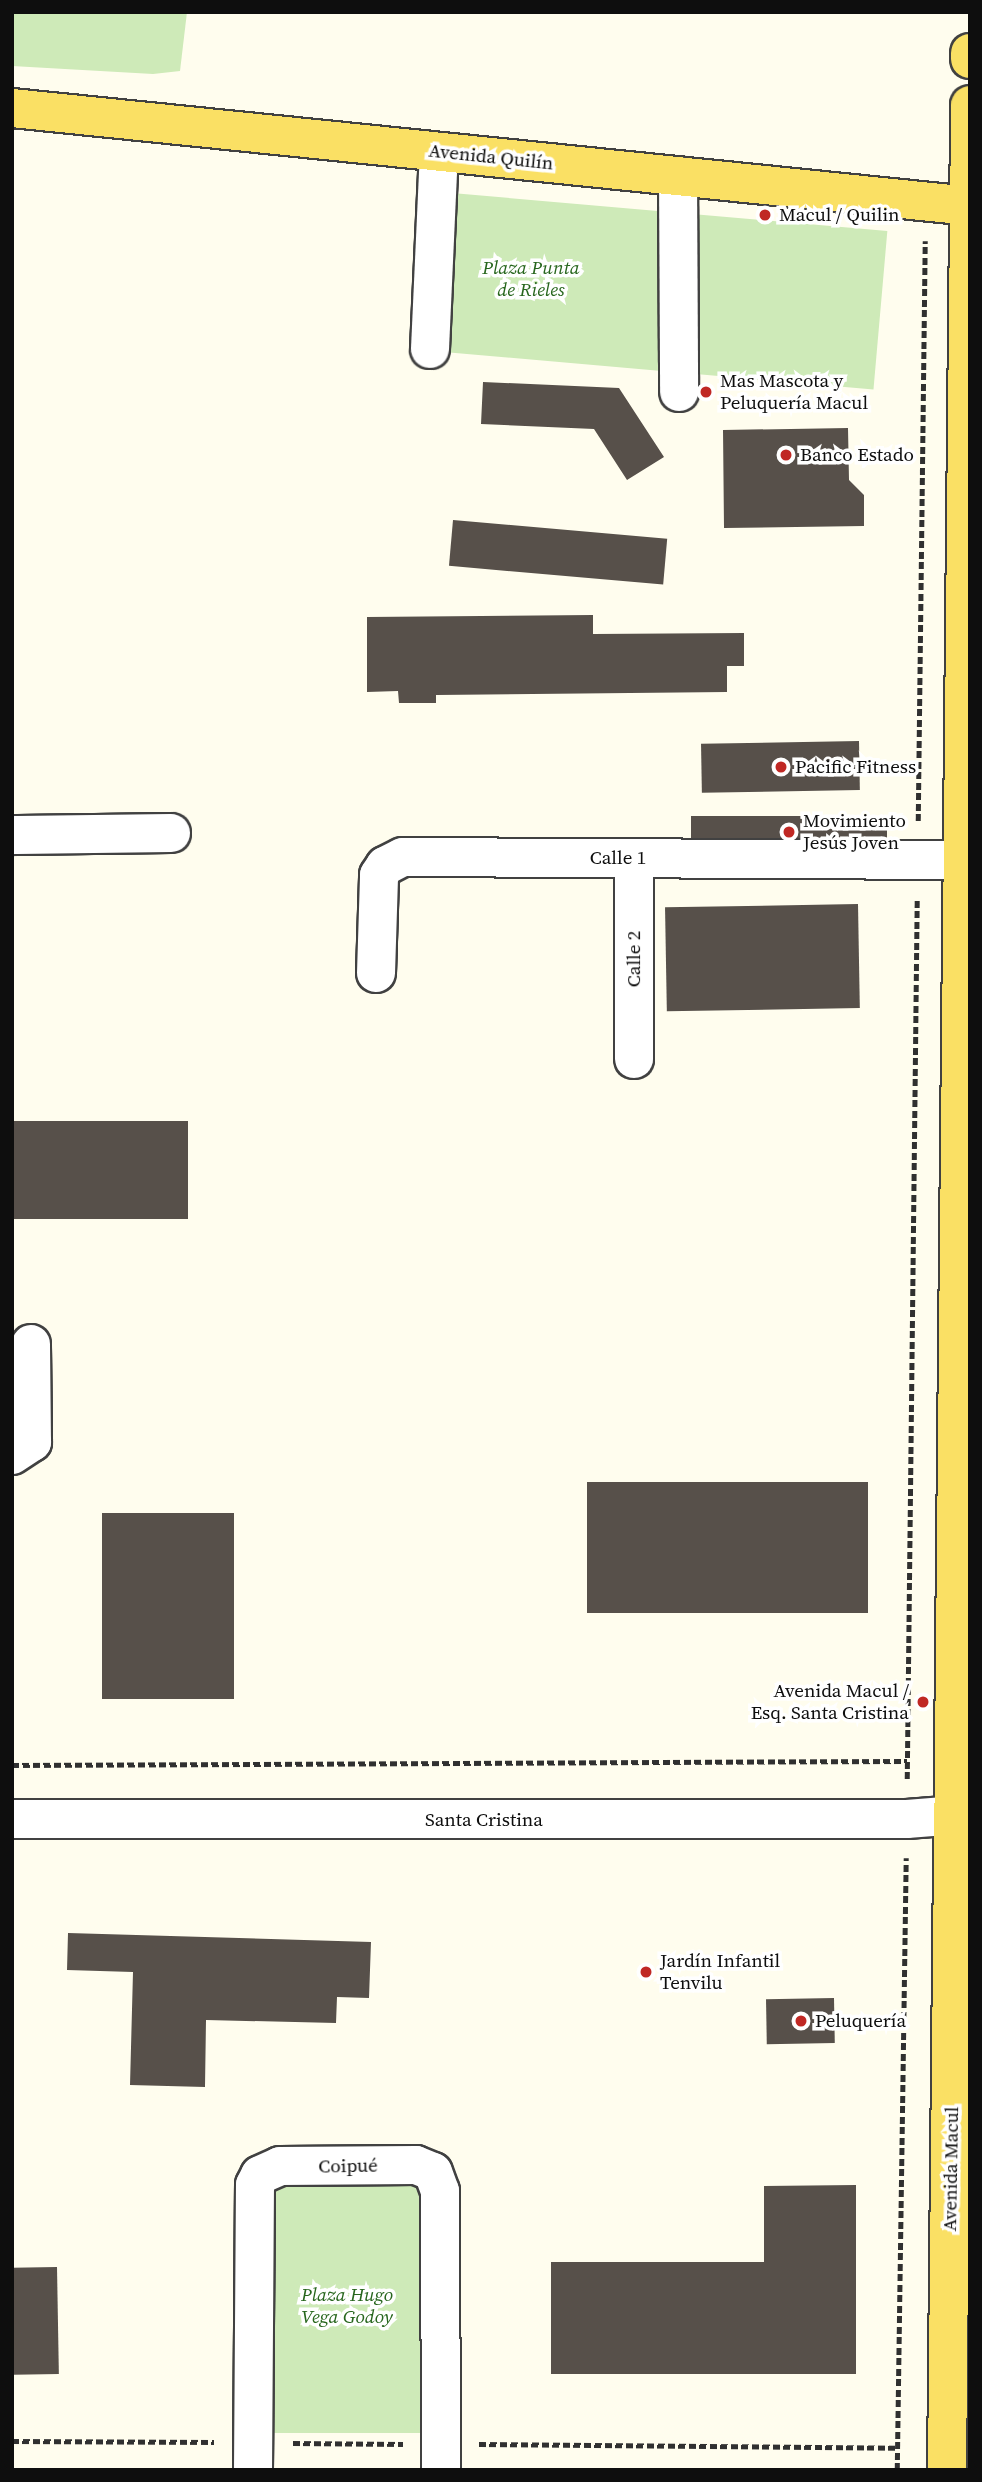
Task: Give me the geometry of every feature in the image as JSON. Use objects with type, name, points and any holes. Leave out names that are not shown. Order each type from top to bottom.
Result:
[{"type":"main road","points":[[970,53],[970,59]]},
{"type":"main road","name":"Avenida Macul","points":[[947,2470],[963,1815],[961,860],[970,104]]},
{"type":"main road","name":"Avenida Quilín","points":[[12,108],[969,206]]},
{"type":"street","points":[[430,349],[439,152]]},
{"type":"street","points":[[678,176],[679,393]]},
{"type":"street","points":[[12,835],[170,833]]},
{"type":"street","name":"Calle 2","points":[[634,858],[634,1059]]},
{"type":"street","name":"Calle 1","points":[[376,973],[379,875],[393,860],[961,860]]},
{"type":"street","points":[[12,1455],[32,1442],[31,1344]]},
{"type":"street","name":"Santa Cristina","points":[[12,1819],[907,1819],[963,1815]]},
{"type":"street","name":"Coipué","points":[[253,2470],[255,2185],[260,2175],[280,2166],[415,2165],[433,2172],[440,2191],[441,2470]]},
{"type":"path","points":[[897,2470],[925,202]]},
{"type":"path","points":[[12,1765],[907,1761]]},
{"type":"green space","points":[[12,12],[187,12],[180,71],[153,74],[12,66]]},
{"type":"green space","name":"Plaza Punta de Rieles","points":[[452,193],[887,231],[873,389],[438,351]]},
{"type":"green space","name":"Plaza Hugo Vega Godoy","points":[[265,2179],[427,2179],[427,2433],[265,2433]]},
{"type":"building","points":[[483,382],[619,388],[664,457],[627,480],[594,429],[481,424]]},
{"type":"building","name":"Banco Estado","points":[[848,428],[849,480],[864,495],[864,526],[724,528],[723,430]]},
{"type":"building","points":[[453,520],[667,539],[663,585],[449,566]]},
{"type":"building","points":[[593,615],[593,634],[744,633],[744,666],[727,666],[727,692],[436,695],[436,703],[399,703],[398,691],[367,692],[367,617]]},
{"type":"building","name":"Pacific Fitness","points":[[859,741],[860,790],[702,793],[701,744]]},
{"type":"building","name":"Movimiento Jesús Joven","points":[[691,816],[887,816],[887,847],[691,847]]},
{"type":"building","points":[[858,904],[860,1008],[667,1011],[665,907]]},
{"type":"building","points":[[12,1121],[188,1121],[188,1219],[12,1219]]},
{"type":"building","points":[[587,1482],[868,1482],[868,1613],[587,1613]]},
{"type":"building","points":[[102,1513],[234,1513],[234,1699],[102,1699]]},
{"type":"building","points":[[68,1933],[371,1942],[369,1998],[337,1997],[336,2023],[206,2020],[205,2087],[130,2085],[133,1972],[67,1970]]},
{"type":"building","name":"Peluquería","points":[[834,1998],[835,2043],[767,2044],[766,1999]]},
{"type":"building","points":[[856,2185],[856,2374],[551,2374],[551,2262],[764,2262],[764,2186]]},
{"type":"building","points":[[57,2267],[59,2374],[14,2375],[12,2268]]},
{"type":"place","name":"Macul / Quilin","points":[[765,215]]},
{"type":"place","name":"Mas Mascota y Peluquería Macul","points":[[706,392]]},
{"type":"place","name":"Banco Estado","points":[[786,455]]},
{"type":"place","name":"Pacific Fitness","points":[[781,767]]},
{"type":"place","name":"Movimiento Jesús Joven","points":[[789,832]]},
{"type":"place","name":"Avenida Macul / Esq. Santa Cristina","points":[[923,1702]]},
{"type":"place","name":"Jardín Infantil Tenvilu","points":[[646,1972]]},
{"type":"place","name":"Peluquería","points":[[801,2021]]}]
